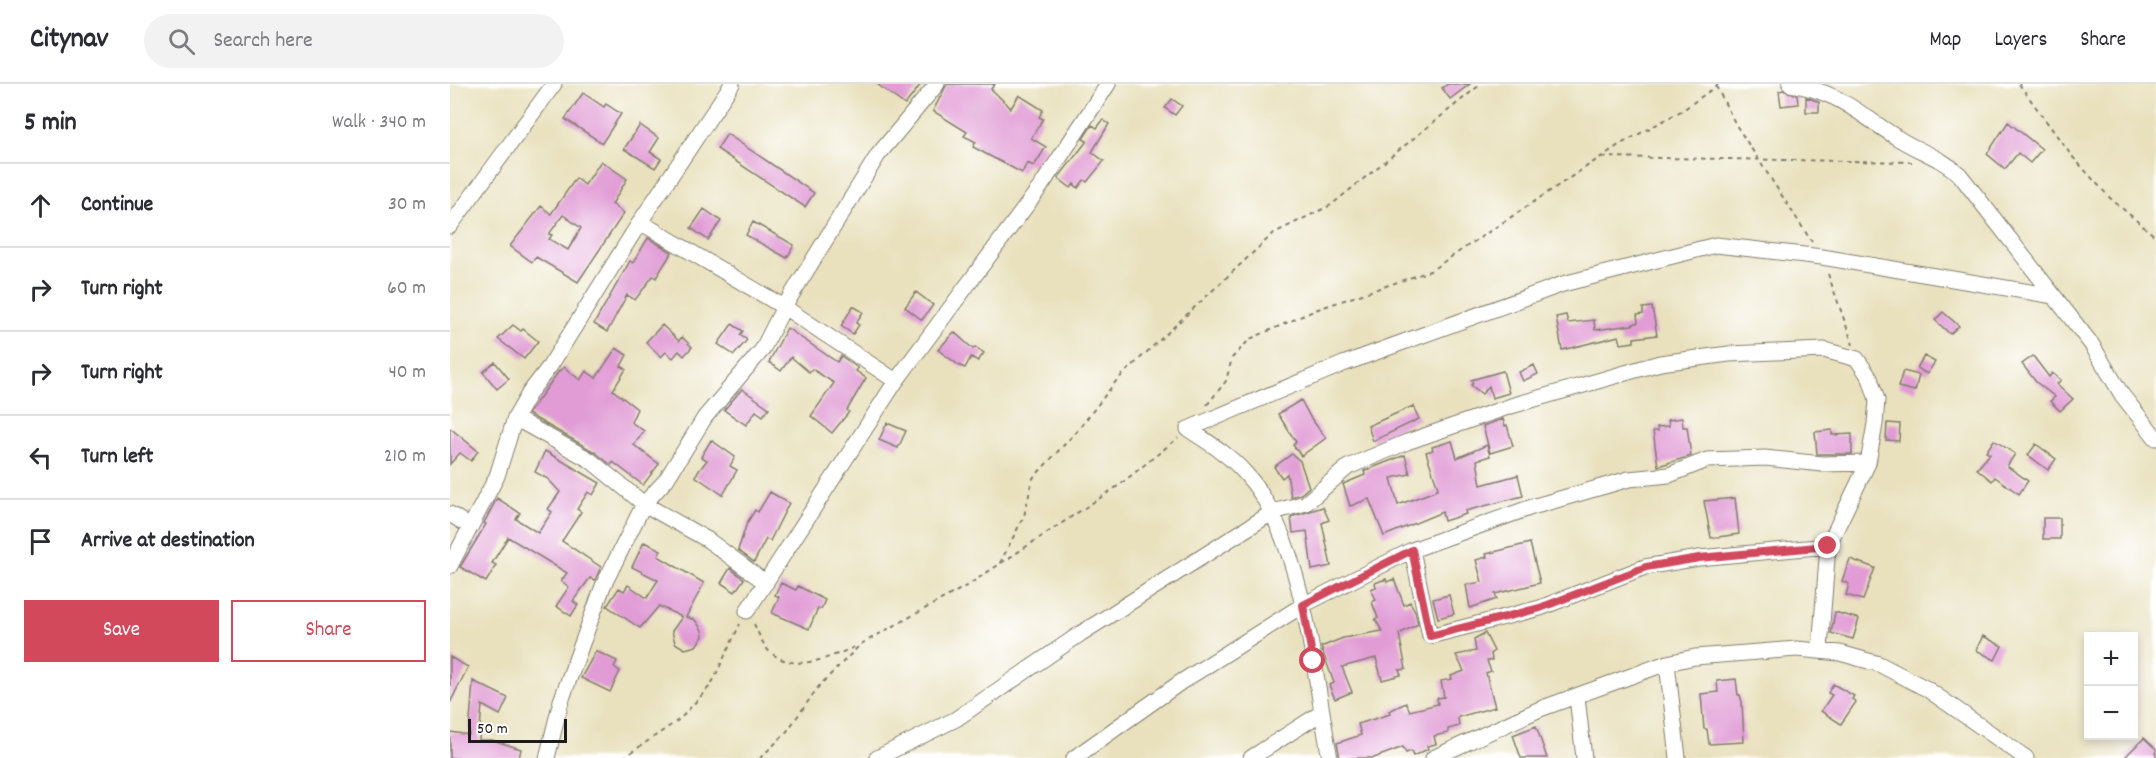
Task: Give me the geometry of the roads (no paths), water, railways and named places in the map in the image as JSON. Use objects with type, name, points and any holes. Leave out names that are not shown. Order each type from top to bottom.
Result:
[{"type":"street","points":[[450,226],[554,84]]},
{"type":"street","points":[[450,566],[497,476],[515,418],[606,279],[640,222],[732,84]]},
{"type":"street","points":[[548,758],[561,701],[603,586],[644,504],[666,480],[705,417],[762,350],[784,307],[878,155],[937,84]]},
{"type":"street","points":[[747,611],[896,381],[1041,186],[1108,84]]},
{"type":"street","points":[[1790,84],[1840,98],[1895,137],[1947,163],[1982,201],[2092,345],[2122,395],[2156,438]]},
{"type":"street","points":[[640,222],[784,307],[896,381]]},
{"type":"street","points":[[1330,758],[1303,605],[1273,512],[1247,475],[1223,452],[1188,429],[1343,364],[1563,284],[1716,245],[1822,258],[2054,296]]},
{"type":"street","points":[[877,758],[956,719],[1080,634],[1273,512],[1306,503],[1348,466],[1407,442],[1511,406],[1660,363],[1729,354],[1824,350],[1857,359],[1870,378],[1876,400],[1868,463],[1828,546],[1820,649]]},
{"type":"street","points":[[515,418],[590,460],[644,504],[708,540],[766,584]]},
{"type":"street","points":[[1074,758],[1181,682],[1303,605],[1412,550],[1532,507],[1629,479],[1669,475],[1707,460],[1765,458],[1822,464],[1868,463]]},
{"type":"street","points":[[450,514],[469,526]]},
{"type":"street","points":[[1412,550],[1430,636],[1540,608],[1646,567],[1699,558],[1828,546]]},
{"type":"street","points":[[1433,758],[1540,709],[1577,698],[1667,663],[1695,657],[1820,649],[1880,664],[1927,689],[2026,758]]},
{"type":"street","points":[[1667,663],[1678,758]]},
{"type":"street","points":[[1577,698],[1584,758]]},
{"type":"street","points":[[1251,758],[1321,713]]}]
